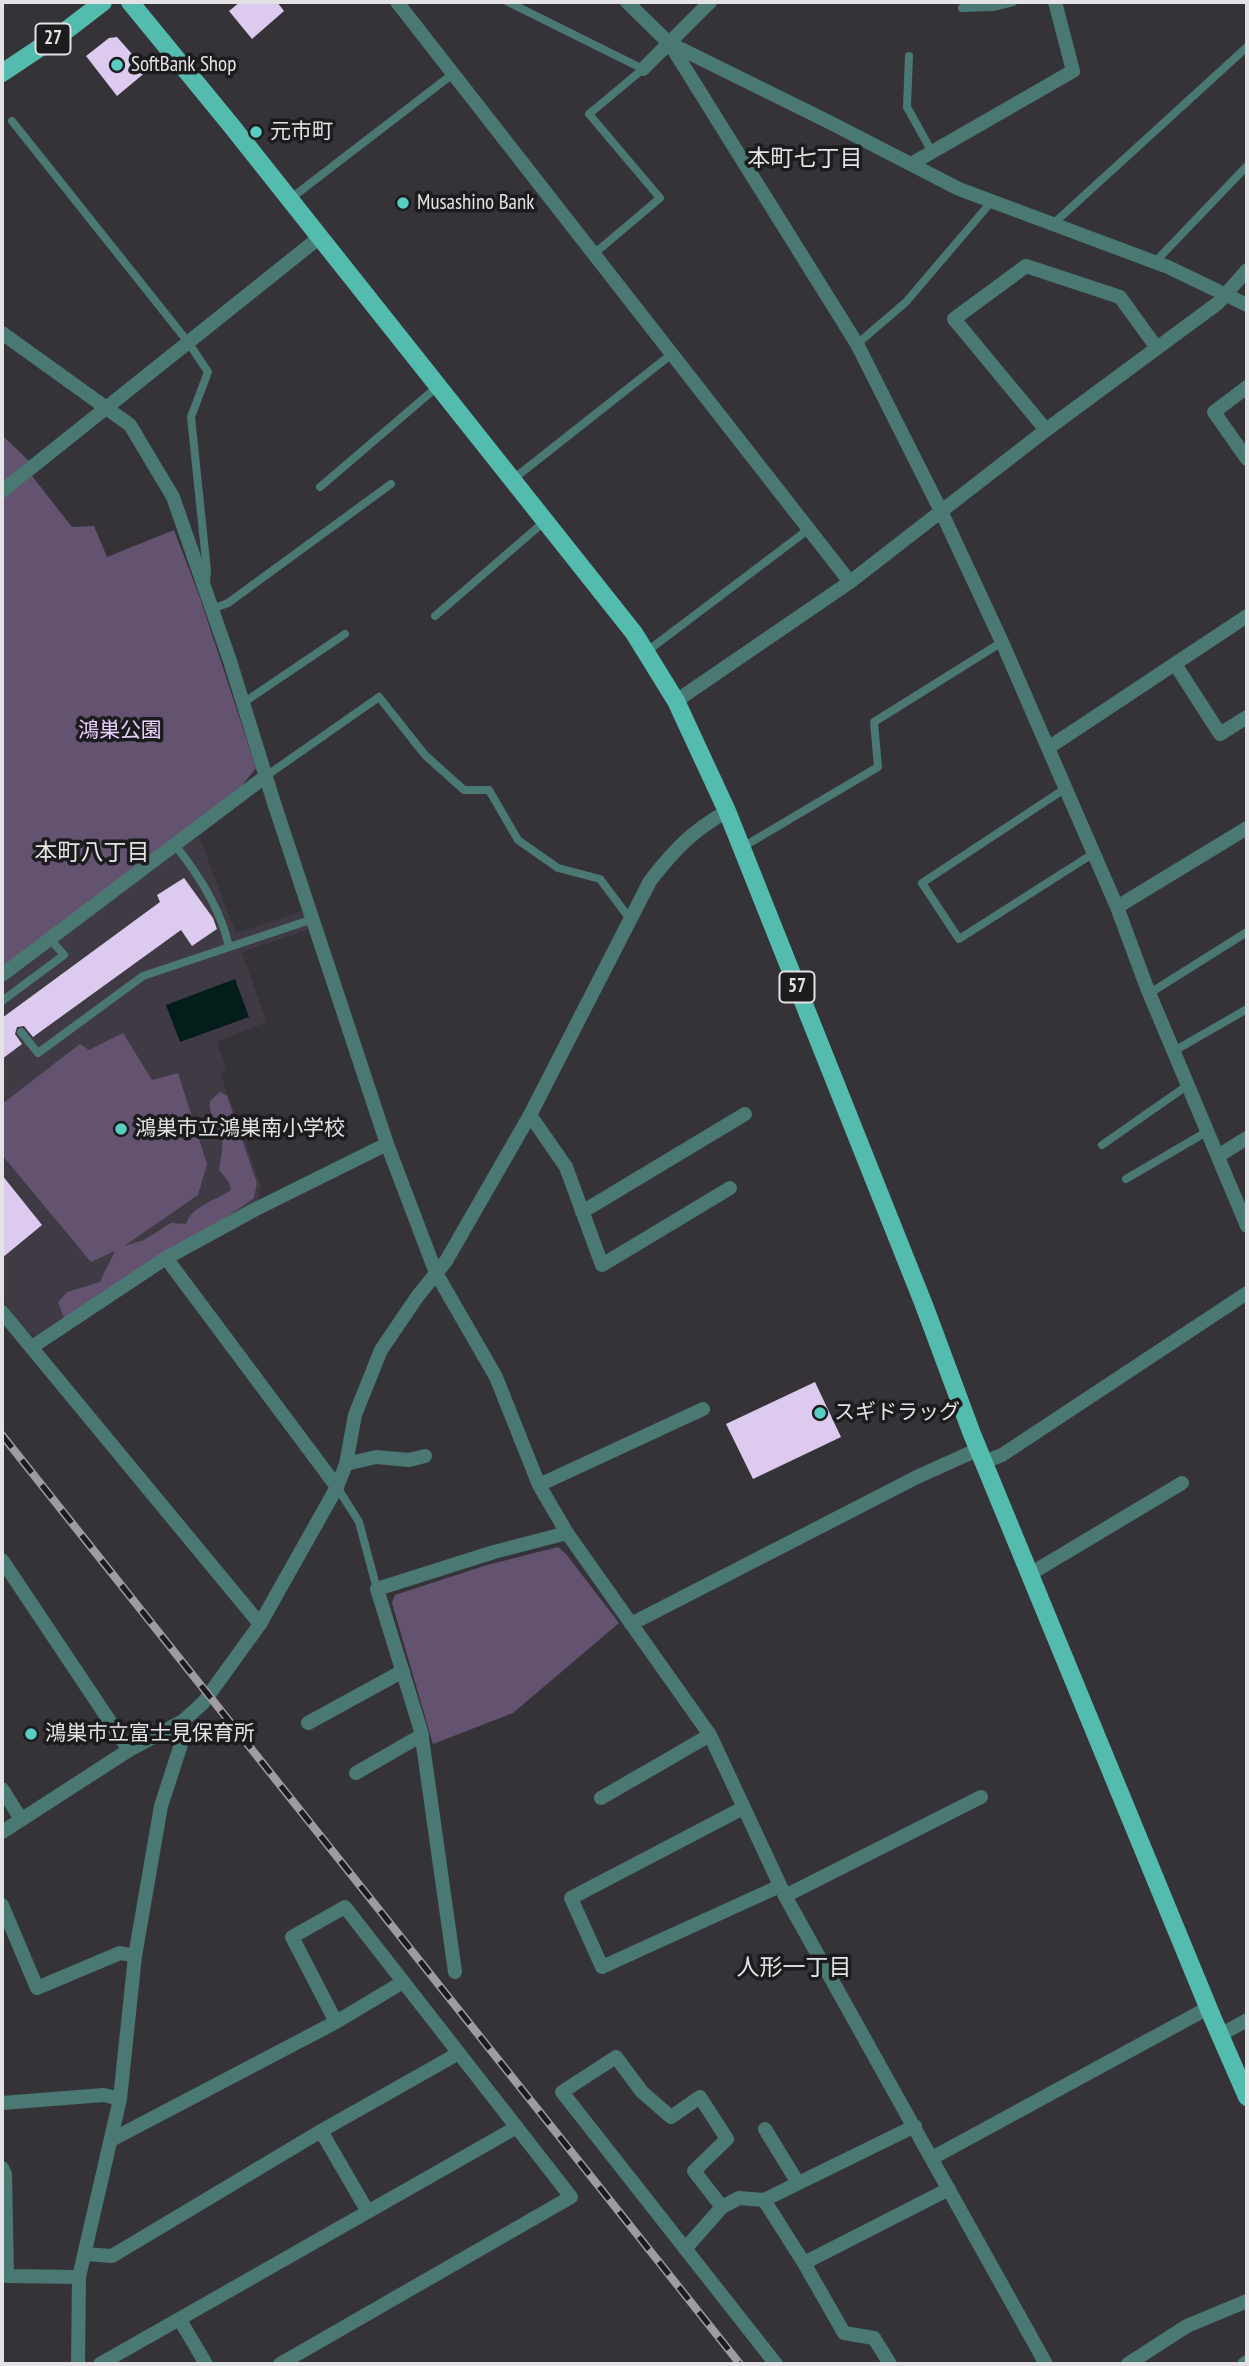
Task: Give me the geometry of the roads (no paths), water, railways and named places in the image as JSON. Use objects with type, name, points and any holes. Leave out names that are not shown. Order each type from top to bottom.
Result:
[{"type":"main road","name":"27","points":[[2,73],[103,2]]},
{"type":"main road","name":"57","points":[[130,2],[634,633],[676,701],[727,811],[981,1455],[1247,2097]]},
{"type":"street","points":[[397,2],[850,582]]},
{"type":"street","points":[[627,2],[670,44],[857,344],[941,511],[1002,642],[1118,907],[1150,993],[1247,1226]]},
{"type":"street","points":[[643,69],[710,2]]},
{"type":"street","points":[[911,164],[1073,71],[1055,2]]},
{"type":"street","points":[[670,44],[959,189],[1155,262],[1247,305]]},
{"type":"street","points":[[2,491],[320,237]]},
{"type":"street","points":[[1046,430],[954,319],[1026,266],[1120,297],[1157,348]]},
{"type":"street","points":[[676,701],[850,582],[1046,430],[1218,303],[1247,270]]},
{"type":"street","points":[[2,333],[130,425],[173,497],[387,1144],[436,1273],[496,1377],[539,1485],[567,1533],[710,1735],[783,1891],[1046,2364]]},
{"type":"street","points":[[1247,387],[1214,412],[1247,459]]},
{"type":"street","points":[[1048,748],[1247,616]]},
{"type":"street","points":[[1175,664],[1220,734],[1247,717]]},
{"type":"street","points":[[2,975],[266,776]]},
{"type":"street","points":[[2,1832],[130,1750],[183,1721],[209,1696],[260,1625],[337,1487],[346,1464],[355,1415],[381,1350],[417,1297],[446,1261],[530,1115],[650,881],[676,848],[699,828],[727,811]]},
{"type":"street","points":[[1118,907],[1247,828]]},
{"type":"street","points":[[582,1212],[746,1114]]},
{"type":"street","points":[[530,1115],[566,1167],[602,1265],[730,1188]]},
{"type":"street","points":[[1218,1156],[1247,1138]]},
{"type":"street","points":[[32,1348],[166,1258],[254,1210],[387,1144]]},
{"type":"street","points":[[166,1258],[337,1487]]},
{"type":"street","points":[[631,1624],[917,1476],[981,1455],[1002,1455],[1247,1293]]},
{"type":"street","points":[[2,1312],[260,1625]]},
{"type":"street","points":[[539,1485],[703,1409]]},
{"type":"street","points":[[346,1464],[376,1457],[409,1460],[425,1456]]},
{"type":"street","points":[[1030,1574],[1182,1483]]},
{"type":"street","points":[[455,1972],[422,1735],[377,1589],[494,1552],[567,1533]]},
{"type":"street","points":[[2,1560],[130,1750]]},
{"type":"street","points":[[308,1723],[402,1671]]},
{"type":"street","points":[[78,2364],[79,2277],[120,2099],[135,1956],[161,1806],[186,1729],[183,1721]]},
{"type":"street","points":[[356,1773],[422,1735]]},
{"type":"street","points":[[601,1797],[710,1735]]},
{"type":"street","points":[[2,1789],[21,1819]]},
{"type":"street","points":[[743,1808],[571,1898],[601,1967],[783,1891],[981,1797]]},
{"type":"street","points":[[2,1905],[37,1988],[120,1953],[135,1956]]},
{"type":"street","points":[[280,2364],[571,2197],[345,1907],[292,1937],[336,2022]]},
{"type":"street","points":[[111,2140],[336,2022],[403,1982]]},
{"type":"street","points":[[932,2158],[1208,2008]]},
{"type":"street","points":[[1220,2035],[1247,2020]]},
{"type":"street","points":[[85,2254],[112,2256],[321,2131],[459,2053]]},
{"type":"street","points":[[722,2207],[694,2171],[727,2139],[700,2097],[671,2117],[642,2092],[616,2057],[562,2092],[776,2364]]},
{"type":"street","points":[[2,2103],[104,2095],[120,2099]]},
{"type":"street","points":[[685,2249],[722,2207],[739,2198],[764,2200],[915,2126]]},
{"type":"street","points":[[100,2364],[517,2127]]},
{"type":"street","points":[[765,2129],[798,2183]]},
{"type":"street","points":[[321,2131],[368,2212]]},
{"type":"street","points":[[2,2168],[5,2174],[7,2276],[79,2277]]},
{"type":"street","points":[[804,2263],[949,2189]]},
{"type":"street","points":[[764,2200],[844,2333],[874,2338],[890,2364]]},
{"type":"street","points":[[1128,2364],[1186,2326],[1247,2301]]},
{"type":"street","points":[[180,2320],[206,2364]]},
{"type":"lane","points":[[508,2],[643,69],[589,114],[660,198],[595,253]]},
{"type":"lane","points":[[962,8],[993,7],[1013,2]]},
{"type":"lane","points":[[1053,224],[1247,47]]},
{"type":"lane","points":[[909,56],[907,107],[932,152]]},
{"type":"lane","points":[[289,200],[454,73]]},
{"type":"lane","points":[[12,121],[188,342],[208,372],[191,417],[207,571],[205,592]]},
{"type":"lane","points":[[1155,262],[1246,167]]},
{"type":"lane","points":[[857,344],[906,302],[992,201]]},
{"type":"lane","points":[[512,480],[673,353]]},
{"type":"lane","points":[[320,486],[437,387]]},
{"type":"lane","points":[[212,609],[228,603],[391,484]]},
{"type":"lane","points":[[435,616],[545,521]]},
{"type":"lane","points":[[646,652],[809,529]]},
{"type":"lane","points":[[243,703],[345,634]]},
{"type":"lane","points":[[741,848],[878,768],[874,722],[1002,642]]},
{"type":"lane","points":[[266,776],[379,697],[425,755],[464,790],[489,790],[518,840],[558,867],[600,879],[629,919]]},
{"type":"lane","points":[[1066,788],[922,883],[959,939],[1094,853]]},
{"type":"lane","points":[[175,845],[197,872],[225,929],[229,947]]},
{"type":"lane","points":[[22,1032],[38,1053],[143,976],[313,919]]},
{"type":"lane","points":[[1150,993],[1247,932]]},
{"type":"lane","points":[[2,1000],[64,955],[50,939]]},
{"type":"lane","points":[[1174,1051],[1247,1009]]},
{"type":"lane","points":[[1102,1145],[1188,1085]]},
{"type":"lane","points":[[1126,1179],[1208,1131]]},
{"type":"lane","points":[[337,1487],[359,1521],[377,1589]]},
{"type":"railway","points":[[2,1435],[740,2364]]},
{"type":"place","name":"SoftBank Shop","points":[[117,65]]},
{"type":"place","name":"元市町","points":[[256,132]]},
{"type":"place","name":"Musashino Bank","points":[[403,203]]},
{"type":"place","name":"鴻巣市立鴻巣南小学校","points":[[121,1129]]},
{"type":"place","name":"スギドラッグ","points":[[820,1413]]},
{"type":"place","name":"鴻巣市立富士見保育所","points":[[31,1734]]},
{"type":"district","name":"本町七丁目","points":[[805,159]]},
{"type":"district","name":"本町八丁目","points":[[92,853]]},
{"type":"district","name":"人形一丁目","points":[[794,1968]]},
{"type":"park label","name":"鴻巣公園","points":[[120,731]]}]
